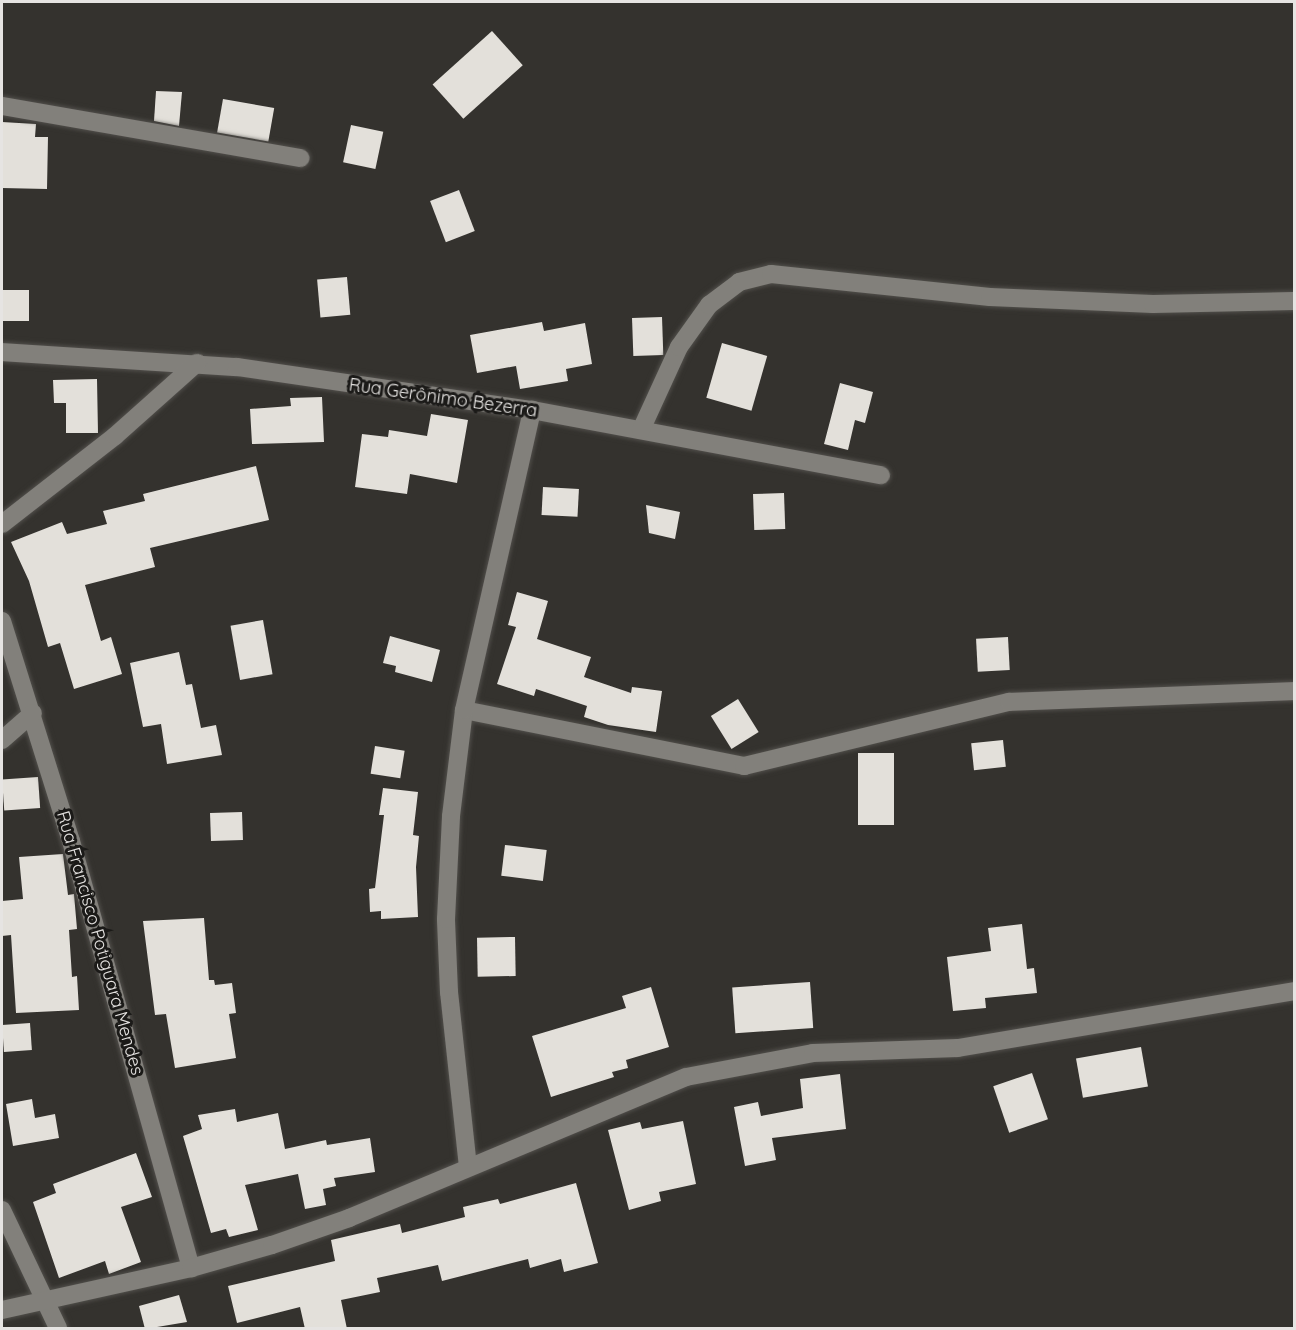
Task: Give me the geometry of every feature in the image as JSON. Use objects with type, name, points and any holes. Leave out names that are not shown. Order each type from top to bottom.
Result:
[{"type":"street","points":[[2,106],[300,158]]},
{"type":"street","points":[[641,430],[679,347],[710,305],[739,282],[771,274],[990,297],[1153,304],[1294,301]]},
{"type":"street","name":"Rua Gerônimo Bezerra","points":[[2,352],[197,363],[532,410],[881,475]]},
{"type":"street","points":[[2,524],[115,436],[197,363]]},
{"type":"street","points":[[468,1167],[449,992],[446,919],[452,816],[464,710],[532,410]]},
{"type":"street","name":"Rua Francisco Potiguara Mendes","points":[[2,621],[33,713],[191,1268]]},
{"type":"street","points":[[464,710],[744,766],[1009,702],[1294,692]]},
{"type":"street","points":[[2,740],[33,713]]},
{"type":"street","points":[[2,1310],[48,1302],[191,1268],[349,1218],[686,1077],[757,1061],[813,1053],[958,1048],[1294,991]]},
{"type":"street","points":[[2,1210],[48,1302],[58,1329]]},
{"type":"building","points":[[492,31],[523,65],[463,119],[433,85]]},
{"type":"building","points":[[156,91],[182,92],[179,126],[154,121]]},
{"type":"building","points":[[223,99],[274,108],[268,142],[217,132]]},
{"type":"building","points":[[2,122],[36,124],[35,137],[48,137],[47,189],[2,188]]},
{"type":"building","points":[[351,125],[383,132],[375,169],[343,162]]},
{"type":"building","points":[[459,190],[475,231],[446,242],[430,201]]},
{"type":"building","points":[[347,277],[350,315],[320,317],[317,280]]},
{"type":"building","points":[[2,290],[29,290],[29,321],[2,321]]},
{"type":"building","points":[[662,317],[663,355],[633,356],[632,318]]},
{"type":"building","points":[[542,322],[544,331],[585,323],[592,364],[566,369],[568,381],[520,389],[516,366],[477,373],[470,335]]},
{"type":"building","points":[[722,343],[767,356],[751,411],[706,398]]},
{"type":"building","points":[[97,379],[98,433],[66,433],[66,403],[54,403],[53,380]]},
{"type":"building","points":[[840,383],[873,392],[865,423],[855,420],[848,450],[824,444]]},
{"type":"building","points":[[322,397],[324,442],[252,444],[250,409],[291,406],[290,398]]},
{"type":"building","points":[[431,414],[468,420],[457,483],[410,474],[407,494],[355,487],[362,434],[388,437],[389,430],[427,436]]},
{"type":"building","points":[[256,466],[269,520],[150,548],[155,567],[85,585],[101,641],[111,637],[122,674],[74,689],[60,643],[48,647],[29,581],[11,542],[62,522],[67,534],[107,524],[103,511],[145,501],[143,494]]},
{"type":"building","points":[[543,487],[579,489],[577,517],[542,515]]},
{"type":"building","points":[[784,493],[785,529],[754,530],[753,494]]},
{"type":"building","points":[[646,505],[680,512],[675,539],[649,533]]},
{"type":"building","points":[[517,592],[548,601],[537,639],[591,657],[584,677],[631,693],[632,687],[662,691],[656,732],[608,725],[584,717],[587,706],[536,689],[534,696],[497,684],[516,627],[508,625]]},
{"type":"building","points":[[263,620],[273,674],[240,680],[231,626]]},
{"type":"building","points":[[390,636],[440,650],[432,682],[395,672],[396,666],[383,663]]},
{"type":"building","points":[[1008,637],[1010,670],[978,672],[976,639]]},
{"type":"building","points":[[179,652],[186,685],[192,684],[201,728],[216,725],[222,755],[167,764],[161,724],[143,727],[130,663]]},
{"type":"building","points":[[738,699],[759,732],[732,749],[711,716]]},
{"type":"building","points":[[1003,740],[1006,767],[974,770],[971,743]]},
{"type":"building","points":[[375,746],[405,751],[400,778],[371,774]]},
{"type":"building","points":[[858,753],[894,753],[894,825],[858,825]]},
{"type":"building","points":[[38,777],[40,808],[4,810],[2,780]]},
{"type":"building","points":[[383,788],[418,792],[413,835],[419,836],[416,867],[418,917],[381,919],[381,911],[370,912],[369,889],[375,888],[384,815],[379,815]]},
{"type":"building","points":[[242,812],[243,840],[211,841],[210,813]]},
{"type":"building","points":[[505,845],[547,850],[543,881],[501,876]]},
{"type":"building","points":[[63,854],[68,895],[74,894],[77,929],[69,930],[72,977],[77,976],[79,1010],[16,1013],[11,935],[2,936],[2,901],[23,899],[19,857]]},
{"type":"building","points":[[204,918],[209,980],[214,980],[215,985],[232,983],[236,1013],[229,1014],[236,1058],[175,1068],[166,1014],[155,1015],[143,921]]},
{"type":"building","points":[[1022,924],[1027,969],[1034,968],[1037,993],[985,998],[986,1008],[953,1011],[947,957],[991,951],[988,928]]},
{"type":"building","points":[[515,937],[516,976],[478,977],[477,938]]},
{"type":"building","points":[[810,982],[813,1028],[735,1033],[732,987]]},
{"type":"building","points":[[651,987],[669,1047],[626,1060],[628,1068],[612,1072],[614,1077],[551,1097],[532,1036],[626,1008],[622,996]]},
{"type":"building","points":[[30,1023],[32,1050],[4,1052],[2,1025]]},
{"type":"building","points":[[1141,1047],[1148,1086],[1083,1098],[1076,1058]]},
{"type":"building","points":[[1032,1073],[1048,1119],[1009,1133],[993,1086]]},
{"type":"building","points":[[840,1074],[846,1129],[772,1138],[776,1160],[745,1166],[734,1107],[758,1102],[761,1116],[803,1108],[800,1079]]},
{"type":"building","points":[[32,1099],[35,1118],[55,1114],[59,1138],[13,1146],[6,1104]]},
{"type":"building","points":[[235,1109],[237,1122],[278,1113],[285,1149],[326,1140],[327,1145],[370,1138],[375,1172],[334,1178],[336,1186],[323,1189],[326,1205],[305,1209],[298,1174],[245,1185],[258,1230],[229,1237],[226,1229],[211,1233],[183,1136],[202,1129],[198,1115]]},
{"type":"building","points":[[683,1121],[696,1184],[659,1192],[661,1201],[629,1210],[608,1130],[640,1122],[642,1129]]},
{"type":"building","points":[[136,1153],[152,1197],[121,1207],[141,1262],[109,1274],[105,1261],[59,1278],[33,1202],[56,1193],[53,1184]]},
{"type":"building","points":[[576,1183],[598,1263],[564,1272],[561,1259],[530,1268],[528,1259],[442,1281],[438,1265],[377,1278],[380,1292],[341,1300],[347,1329],[305,1329],[300,1307],[237,1323],[228,1286],[335,1261],[331,1240],[400,1224],[402,1233],[465,1217],[463,1207],[498,1199],[500,1204]]},
{"type":"building","points":[[179,1295],[187,1322],[145,1329],[139,1306]]}]
